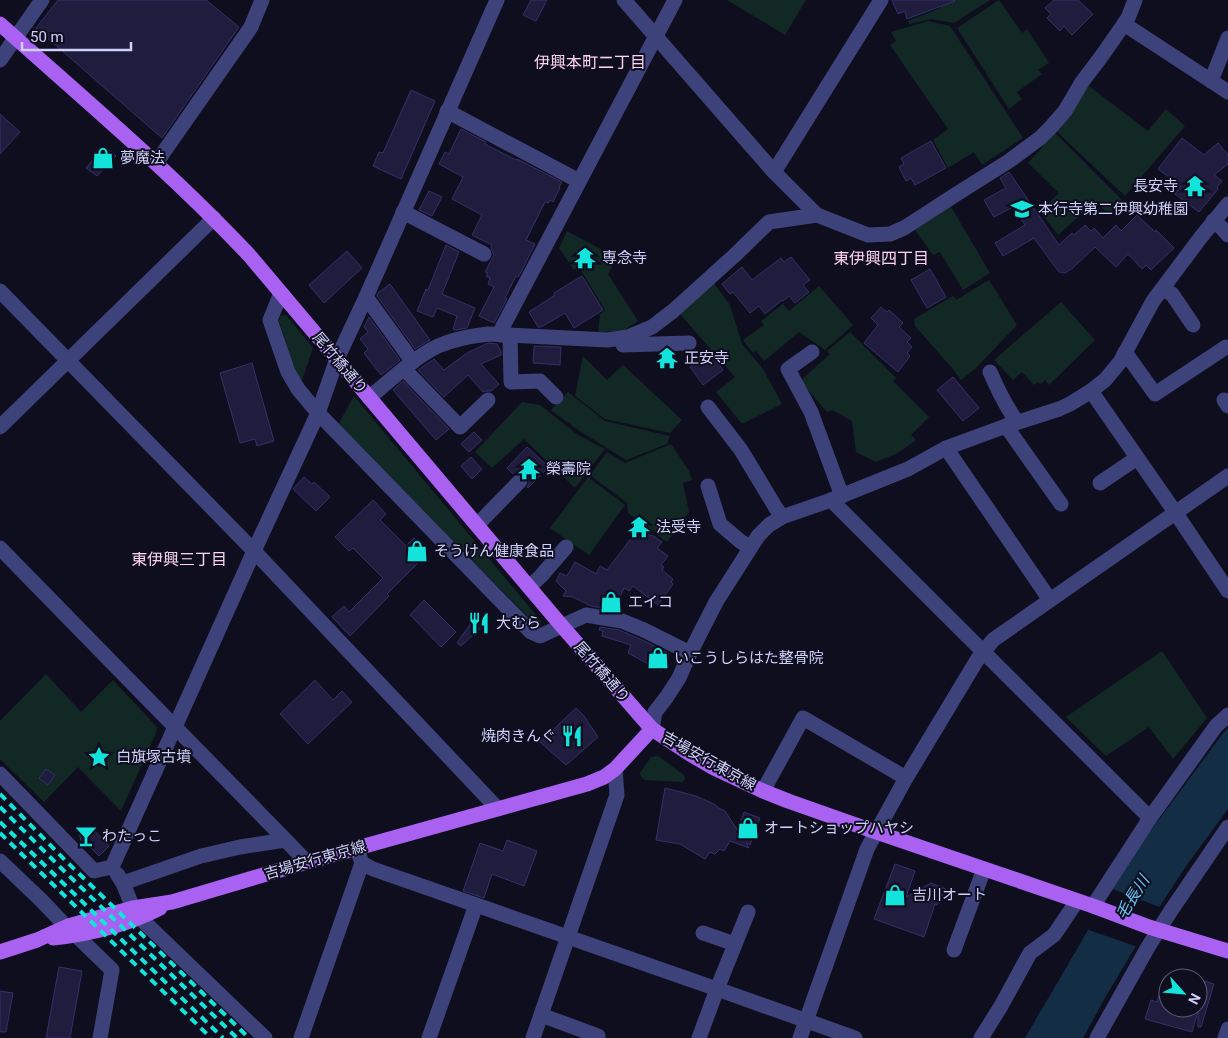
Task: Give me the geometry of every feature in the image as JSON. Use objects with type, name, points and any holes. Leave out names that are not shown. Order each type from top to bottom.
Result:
[{"type":"main road","name":"尾竹橋通り","points":[[0,24],[156,163],[214,218],[249,255],[561,625],[652,729]]},
{"type":"main road","name":"吉場安行東京線","points":[[37,940],[76,935],[137,913],[307,862],[587,784],[604,777],[615,769],[652,729],[714,768],[763,791],[1154,928],[1228,951]]},
{"type":"main road","name":"吉場安行東京線","points":[[0,952],[37,940],[68,926],[137,913]]},
{"type":"street","points":[[0,60],[42,0]]},
{"type":"street","points":[[156,163],[251,27],[262,0]]},
{"type":"street","points":[[112,867],[318,413],[337,359],[496,0]]},
{"type":"street","points":[[624,0],[774,172],[817,215],[868,235],[890,234],[904,228],[1009,161],[1040,138],[1065,111],[1082,82],[1128,18],[1135,0]]},
{"type":"street","points":[[556,397],[540,381],[511,382],[504,332],[579,181],[675,0]]},
{"type":"street","points":[[774,172],[880,0]]},
{"type":"street","points":[[1124,24],[1228,92]]},
{"type":"street","points":[[1211,81],[1228,38]]},
{"type":"street","points":[[448,111],[579,181]]},
{"type":"street","points":[[652,729],[654,712],[679,678],[716,602],[758,536],[769,525],[782,517],[908,469],[946,448],[1059,409],[1091,391],[1113,372],[1126,352],[1153,301],[1228,204]]},
{"type":"street","points":[[403,212],[484,254]]},
{"type":"street","points":[[369,398],[438,346],[470,336],[504,332],[608,340],[628,337],[652,326],[667,315],[769,222],[817,215]]},
{"type":"street","points":[[0,427],[214,218]]},
{"type":"street","points":[[1214,221],[1228,235]]},
{"type":"street","points":[[1162,288],[1172,294],[1193,325]]},
{"type":"street","points":[[0,291],[254,551],[498,809]]},
{"type":"street","points":[[281,293],[270,320],[288,372],[298,389],[318,413],[531,632],[540,636],[586,615],[622,621],[690,653]]},
{"type":"street","points":[[366,297],[409,366],[460,427],[488,400]]},
{"type":"street","points":[[620,338],[624,345],[689,343]]},
{"type":"street","points":[[1126,352],[1155,394],[1226,347]]},
{"type":"street","points":[[812,352],[788,369],[811,412],[836,498],[983,652],[1150,818]]},
{"type":"street","points":[[990,372],[1011,413],[1012,424],[1061,504]]},
{"type":"street","points":[[1091,391],[1228,591]]},
{"type":"street","points":[[708,406],[741,450],[782,517]]},
{"type":"street","points":[[946,448],[1050,600]]},
{"type":"street","points":[[1100,483],[1137,458]]},
{"type":"street","points":[[800,1038],[867,848],[906,778],[983,652],[993,640],[1228,476]]},
{"type":"street","points":[[477,525],[520,481]]},
{"type":"street","points":[[708,486],[720,524],[750,548]]},
{"type":"street","points":[[529,587],[566,547]]},
{"type":"street","points":[[0,548],[307,862]]},
{"type":"street","points":[[1095,906],[1150,818],[1216,726],[1228,715]]},
{"type":"street","points":[[763,791],[803,718],[906,778]]},
{"type":"street","points":[[533,1038],[617,795],[615,769]]},
{"type":"street","points":[[0,774],[94,871],[112,867]]},
{"type":"street","points":[[1098,1038],[1148,947],[1154,928],[1228,827]]},
{"type":"street","points":[[123,882],[201,856],[240,847],[285,840]]},
{"type":"street","points":[[301,1038],[362,864],[357,848]]},
{"type":"street","points":[[1,863],[61,921]]},
{"type":"street","points":[[362,864],[855,1038]]},
{"type":"street","points":[[112,867],[123,882],[137,913],[265,1038]]},
{"type":"street","points":[[954,950],[984,869]]},
{"type":"street","points":[[981,1038],[1030,953],[1054,935],[1077,901]]},
{"type":"street","points":[[429,1038],[476,905]]},
{"type":"street","points":[[699,1038],[748,912]]},
{"type":"street","points":[[704,933],[735,944]]},
{"type":"street","points":[[76,935],[112,970],[100,1038]]},
{"type":"street","points":[[541,1015],[598,1036]]},
{"type":"street","points":[[1225,1038],[1228,1029]]},
{"type":"green space","points":[[727,0],[806,0],[785,35]]},
{"type":"green space","points":[[938,0],[990,0],[954,23],[931,19],[909,24],[908,21],[941,8]]},
{"type":"green space","points":[[999,0],[1022,33],[1027,29],[1049,63],[1038,70],[1042,74],[1017,92],[1022,99],[1009,109],[957,28]]},
{"type":"green space","points":[[928,21],[950,26],[1023,138],[982,165],[974,152],[948,168],[933,140],[948,129],[890,45],[896,41],[891,32]]},
{"type":"green space","points":[[1085,83],[1148,131],[1166,109],[1185,126],[1125,196],[1054,129]]},
{"type":"green space","points":[[1053,131],[1122,200],[1109,215],[1096,201],[1058,235],[1040,211],[1059,193],[1028,163],[1042,148],[1043,140]]},
{"type":"green space","points":[[950,205],[990,273],[963,290],[940,252],[933,255],[913,227]]},
{"type":"green space","points":[[567,231],[617,258],[608,274],[638,321],[623,331],[598,332],[600,315],[605,310],[579,267],[574,270],[559,248]]},
{"type":"green space","points":[[989,280],[1017,325],[975,369],[961,380],[915,326],[914,319],[953,296],[956,300]]},
{"type":"green space","points":[[713,282],[730,305],[742,344],[763,369],[782,404],[742,424],[716,392],[735,377],[679,313]]},
{"type":"green space","points":[[819,286],[853,325],[825,350],[799,332],[764,361],[756,351],[753,353],[743,340],[764,325],[761,321],[783,304],[789,311]]},
{"type":"green space","points":[[1061,302],[1095,340],[1049,385],[1045,380],[1041,384],[1038,382],[1034,385],[1022,372],[1013,380],[994,360]]},
{"type":"green space","points":[[286,315],[313,348],[302,380],[296,373],[279,321],[280,316]]},
{"type":"green space","points":[[850,332],[896,378],[893,381],[929,417],[911,435],[916,440],[898,453],[876,462],[856,452],[852,421],[832,410],[827,412],[800,381],[830,354],[827,351]]},
{"type":"green space","points":[[583,356],[607,380],[623,365],[682,420],[670,433],[605,419],[575,396]]},
{"type":"green space","points":[[568,392],[605,421],[670,436],[667,444],[626,460],[578,430],[551,410]]},
{"type":"green space","points":[[354,396],[541,621],[540,627],[338,425]]},
{"type":"green space","points":[[522,402],[540,405],[578,435],[605,449],[575,488],[524,439],[492,468],[475,452]]},
{"type":"green space","points":[[671,444],[689,471],[692,480],[683,483],[689,512],[667,542],[628,513],[627,503],[590,475],[607,452],[625,463]]},
{"type":"green space","points":[[588,477],[625,505],[589,555],[550,528]]},
{"type":"green space","points":[[1162,651],[1207,718],[1173,759],[1149,727],[1106,756],[1066,717]]},
{"type":"green space","points":[[46,674],[81,712],[113,680],[157,727],[121,811],[78,767],[44,802],[0,759],[0,721]]},
{"type":"green space","points":[[658,756],[684,775],[683,782],[645,780],[641,777],[640,773],[651,757]]},
{"type":"water","name":"毛長川","points":[[1228,728],[1228,809],[1186,866],[1160,906],[1083,1038],[1025,1038],[1112,889],[1146,837]]},
{"type":"pier","points":[[1110,888],[1162,908],[1138,947],[1086,929]]},
{"type":"building","points":[[58,0],[206,0],[239,27],[162,138],[36,28]]},
{"type":"building","points":[[531,0],[547,0],[536,21],[523,15]]},
{"type":"building","points":[[892,0],[955,1],[907,19],[905,11],[898,14]]},
{"type":"building","points":[[1054,0],[1078,0],[1093,14],[1072,35],[1064,26],[1060,31],[1047,18],[1051,14],[1045,8]]},
{"type":"building","points":[[411,90],[435,101],[401,179],[373,166],[379,152],[383,153]]},
{"type":"building","points":[[0,114],[20,132],[0,154]]},
{"type":"building","points":[[461,129],[486,142],[485,144],[562,182],[553,202],[550,200],[548,203],[545,202],[526,240],[535,244],[520,274],[518,277],[516,276],[505,298],[507,299],[494,323],[479,316],[494,287],[488,284],[490,278],[486,276],[488,273],[485,272],[494,255],[491,248],[492,245],[472,235],[482,215],[452,199],[463,177],[439,164],[445,152],[449,154]]},
{"type":"building","points":[[1182,138],[1204,155],[1218,143],[1228,155],[1228,164],[1214,175],[1222,181],[1217,187],[1218,189],[1199,212],[1175,194],[1181,186],[1158,169]]},
{"type":"building","points":[[931,141],[946,168],[915,185],[911,178],[906,181],[899,167],[904,164],[901,158]]},
{"type":"building","points":[[104,146],[116,156],[97,176],[86,168]]},
{"type":"building","points":[[1009,172],[1059,245],[1072,233],[1074,235],[1085,225],[1091,231],[1094,228],[1103,238],[1116,225],[1121,231],[1137,215],[1174,248],[1151,270],[1146,265],[1142,269],[1128,254],[1116,267],[1095,247],[1073,268],[1065,273],[1059,272],[1034,238],[1003,256],[995,243],[1025,225],[1013,207],[994,217],[984,200],[1006,188],[1000,178]]},
{"type":"building","points":[[429,191],[442,197],[432,216],[419,210]]},
{"type":"building","points":[[446,245],[459,252],[442,294],[475,308],[467,328],[453,329],[457,316],[437,308],[433,317],[417,311],[426,289],[428,290]]},
{"type":"building","points":[[347,251],[362,268],[324,303],[309,285]]},
{"type":"building","points":[[791,257],[810,280],[803,285],[809,292],[795,303],[789,296],[765,314],[759,306],[750,313],[733,292],[730,294],[722,284],[742,267],[752,280],[781,258],[784,262]]},
{"type":"building","points":[[930,269],[946,297],[927,308],[911,280]]},
{"type":"building","points":[[582,276],[603,310],[574,328],[565,313],[538,327],[529,312],[555,295],[554,293]]},
{"type":"building","points":[[390,284],[430,340],[415,349],[377,296],[378,293]]},
{"type":"building","points":[[881,307],[887,312],[889,310],[903,323],[899,327],[911,338],[907,342],[912,347],[907,353],[910,356],[898,372],[864,343],[878,325],[871,318]]},
{"type":"building","points":[[369,317],[400,360],[381,375],[364,353],[368,349],[360,339],[368,332],[364,327]]},
{"type":"building","points":[[488,343],[497,344],[501,352],[501,355],[481,364],[499,384],[491,391],[483,392],[468,375],[444,397],[418,370],[434,359],[444,370],[467,353]]},
{"type":"building","points":[[534,346],[561,347],[560,365],[533,363]]},
{"type":"building","points":[[703,351],[706,355],[710,352],[723,370],[703,385],[690,367],[695,362],[693,358]]},
{"type":"building","points":[[252,363],[274,441],[257,446],[255,439],[240,443],[220,373]]},
{"type":"building","points":[[953,377],[979,408],[963,421],[937,390]]},
{"type":"building","points":[[403,381],[449,429],[436,440],[393,390]]},
{"type":"building","points":[[474,432],[482,440],[469,452],[461,444]]},
{"type":"building","points":[[527,447],[549,467],[528,488],[529,479],[526,474],[518,472],[513,474],[507,468]]},
{"type":"building","points":[[471,457],[482,469],[472,479],[461,466]]},
{"type":"building","points":[[304,477],[312,484],[314,482],[330,497],[316,511],[293,489]]},
{"type":"building","points":[[373,500],[386,514],[380,520],[406,546],[414,538],[428,553],[387,594],[389,596],[350,636],[332,617],[344,606],[349,612],[383,578],[353,548],[349,551],[335,537]]},
{"type":"building","points":[[639,528],[662,542],[657,548],[668,556],[661,565],[664,567],[662,570],[673,579],[671,582],[673,584],[658,605],[633,586],[629,591],[624,588],[614,610],[591,606],[573,597],[563,596],[566,591],[556,581],[560,573],[567,576],[575,562],[596,574],[600,566],[607,570]]},
{"type":"building","points":[[424,600],[456,632],[441,647],[410,615]]},
{"type":"building","points":[[476,616],[488,621],[461,646],[457,643]]},
{"type":"building","points":[[600,627],[619,630],[669,653],[661,671],[628,653],[631,645],[602,636],[603,631],[599,630]]},
{"type":"building","points":[[315,680],[333,700],[342,691],[352,702],[308,744],[280,714]]},
{"type":"building","points":[[576,708],[584,716],[598,737],[566,765],[540,742]]},
{"type":"building","points":[[46,769],[55,775],[48,785],[39,778]]},
{"type":"building","points":[[665,788],[696,796],[716,805],[725,811],[738,831],[744,812],[760,818],[750,845],[746,843],[749,848],[730,841],[724,851],[720,849],[715,854],[710,852],[705,859],[680,844],[656,840]]},
{"type":"building","points":[[89,825],[109,846],[99,856],[87,844],[86,846],[79,834]]},
{"type":"building","points":[[507,840],[537,851],[524,886],[492,874],[484,898],[463,891],[480,843],[503,851]]},
{"type":"building","points":[[895,864],[915,871],[906,897],[931,883],[946,889],[937,905],[935,904],[924,937],[874,919]]},
{"type":"building","points":[[59,967],[82,971],[70,1038],[46,1038]]},
{"type":"building","points":[[1208,982],[1214,984],[1208,1004]]},
{"type":"building","points":[[0,991],[13,993],[6,1032],[0,1032]]},
{"type":"building","points":[[1158,999],[1158,1018],[1196,1018],[1192,1032],[1145,1019],[1151,1000],[1157,1002]]},
{"type":"building","points":[[1198,1018],[1204,1018],[1201,1027],[1198,1027]]},
{"type":"railway","points":[[0,794],[67,862],[249,1038]]},
{"type":"railway","points":[[0,807],[237,1038]]},
{"type":"railway","points":[[0,822],[223,1038]]},
{"type":"railway","points":[[0,833],[211,1038]]},
{"type":"place","name":"夢魔法","points":[[103,158]]},
{"type":"place","name":"長安寺","points":[[1195,186]]},
{"type":"place","name":"本行寺第二伊興幼稚園","points":[[1022,209]]},
{"type":"place","name":"専念寺","points":[[585,258]]},
{"type":"place","name":"正安寺","points":[[667,358]]},
{"type":"place","name":"榮壽院","points":[[529,469]]},
{"type":"place","name":"法受寺","points":[[639,527]]},
{"type":"place","name":"そうけん健康食品","points":[[417,551]]},
{"type":"place","name":"エイコ","points":[[611,602]]},
{"type":"place","name":"大むら","points":[[479,623]]},
{"type":"place","name":"いこうしらはた整骨院","points":[[658,658]]},
{"type":"place","name":"焼肉きんぐ","points":[[572,736]]},
{"type":"place","name":"白旗塚古墳","points":[[99,757]]},
{"type":"place","name":"オートショップハヤシ","points":[[748,828]]},
{"type":"place","name":"わたっこ","points":[[86,836]]},
{"type":"place","name":"吉川オート","points":[[895,895]]},
{"type":"district","name":"伊興本町二丁目","points":[[590,62]]},
{"type":"district","name":"東伊興四丁目","points":[[881,258]]},
{"type":"district","name":"東伊興三丁目","points":[[179,559]]}]
